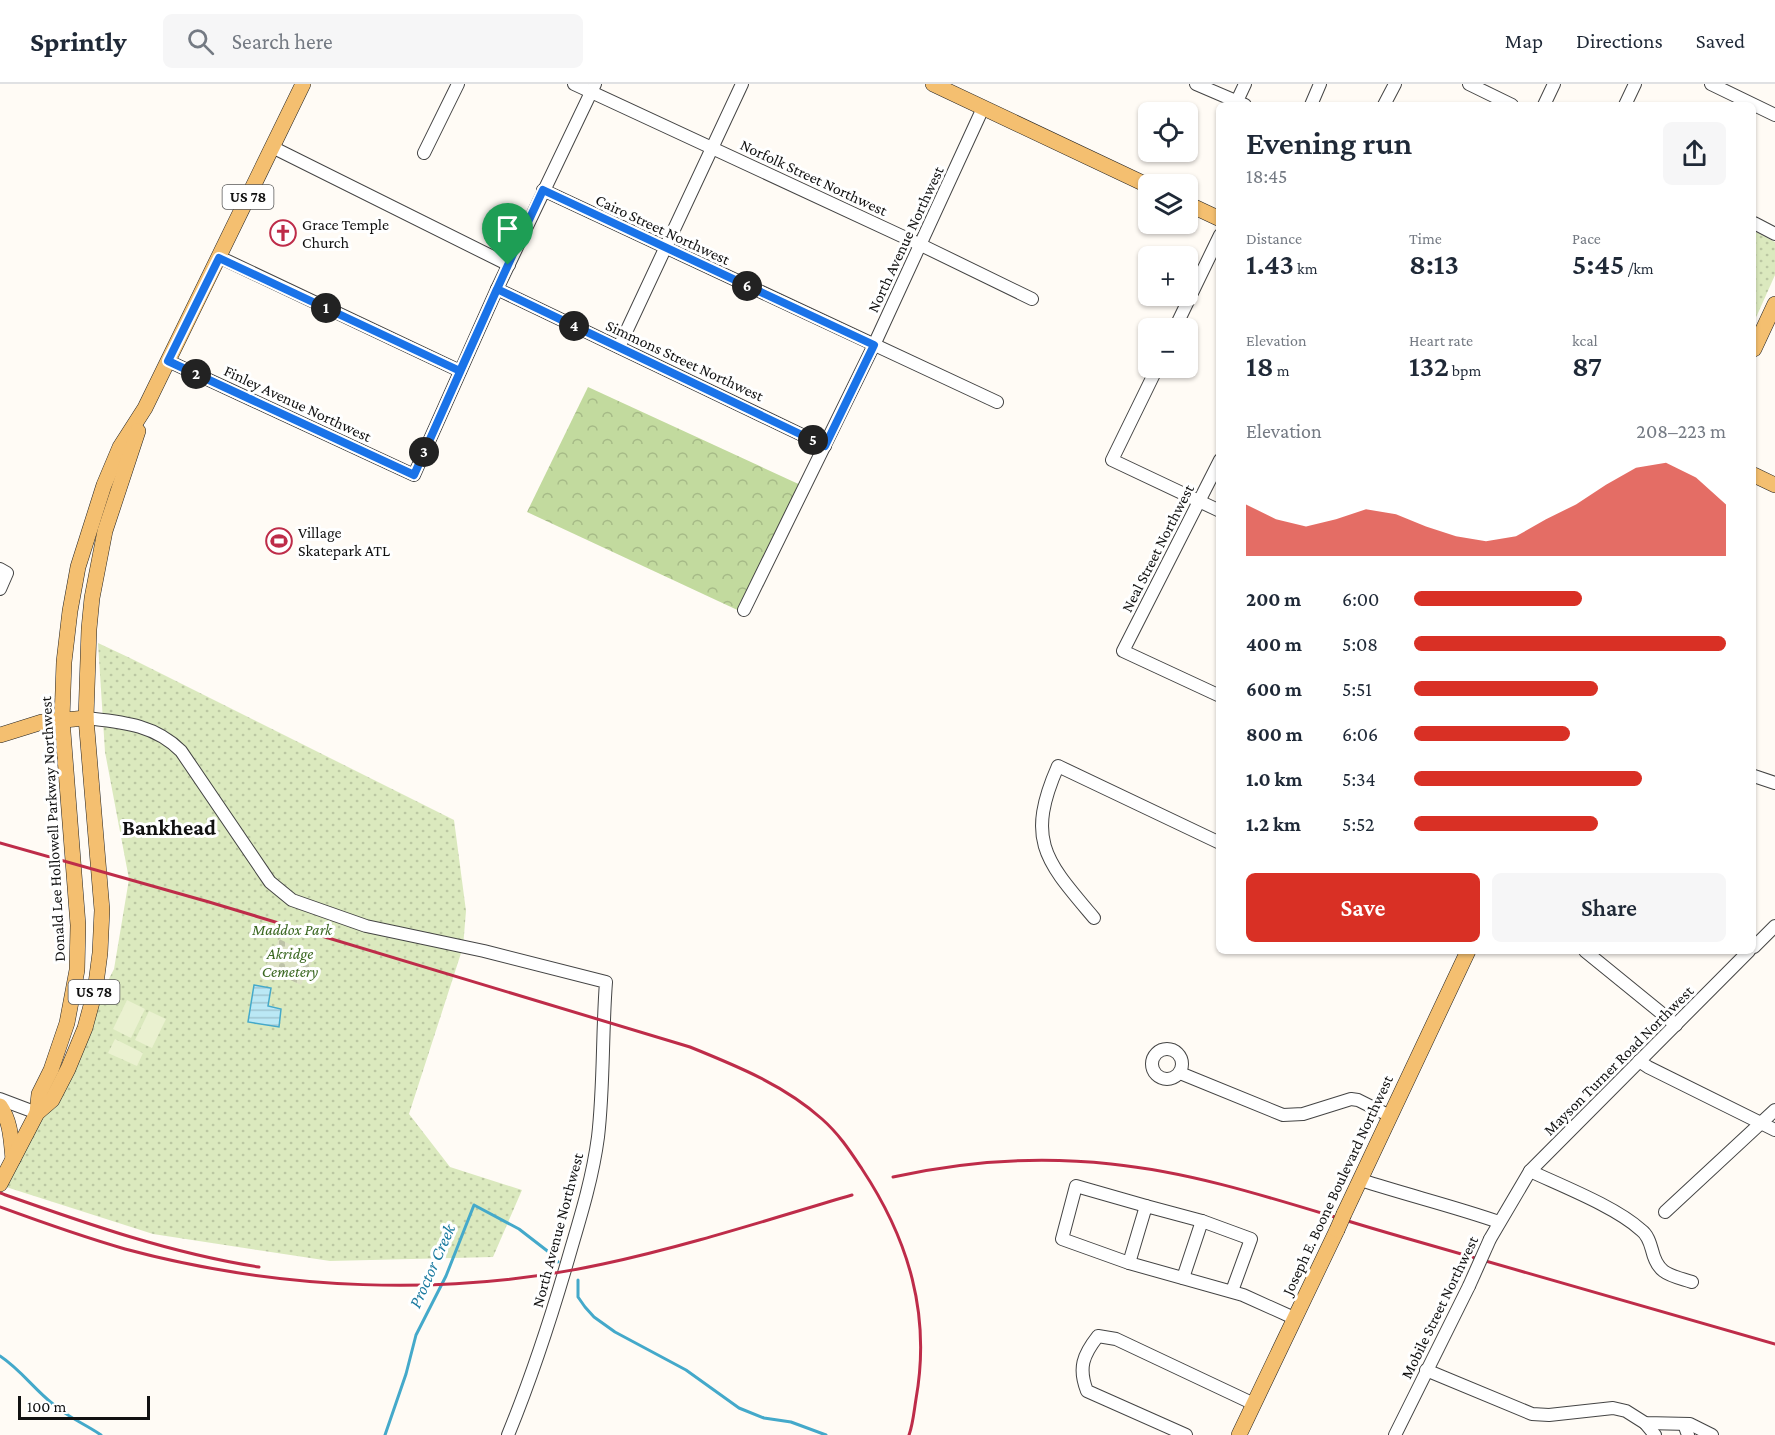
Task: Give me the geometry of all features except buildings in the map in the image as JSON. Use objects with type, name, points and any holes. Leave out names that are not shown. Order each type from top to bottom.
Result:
[{"type":"main road","name":"Donald Lee Hollowell Parkway Northwest","points":[[37,1113],[39,1094],[51,1070],[67,1023],[77,969],[78,916],[62,719],[68,626],[82,551],[92,518],[120,447],[145,408],[303,84]]},
{"type":"main road","points":[[933,84],[1138,181]]},
{"type":"main road","points":[[1198,209],[1216,217]]},
{"type":"main road","points":[[1756,345],[1775,304]]},
{"type":"main road","name":"Donald Lee Hollowell Parkway Northwest","points":[[0,1184],[37,1113],[52,1100],[76,1049],[95,991],[102,910],[86,718],[89,629],[105,531],[145,408]]},
{"type":"main road","points":[[1756,476],[1775,485]]},
{"type":"main road","points":[[0,735],[42,722],[86,718]]},
{"type":"main road","name":"Joseph E. Boone Boulevard Northwest","points":[[1239,1435],[1361,1180],[1465,954]]},
{"type":"main road","points":[[0,1106],[7,1117],[13,1159]]},
{"type":"street","points":[[424,153],[458,84]]},
{"type":"street","name":"Norfolk Street Northwest","points":[[574,84],[593,88],[712,148],[1032,298]]},
{"type":"street","points":[[619,347],[742,84]]},
{"type":"street","points":[[1196,84],[1239,102]]},
{"type":"street","points":[[1241,102],[1245,84]]},
{"type":"street","points":[[1312,102],[1320,84]]},
{"type":"street","points":[[1386,102],[1395,84]]},
{"type":"street","points":[[1468,84],[1506,102]]},
{"type":"street","points":[[1545,102],[1554,84]]},
{"type":"street","points":[[1626,102],[1635,84]]},
{"type":"street","points":[[1711,84],[1748,102]]},
{"type":"street","points":[[219,258],[460,371],[543,190],[593,88]]},
{"type":"street","points":[[1756,106],[1775,115]]},
{"type":"street","name":"North Avenue Northwest","points":[[744,610],[874,345],[983,108]]},
{"type":"street","points":[[272,147],[508,265]]},
{"type":"street","name":"Cairo Street Northwest","points":[[543,190],[665,249],[997,402]]},
{"type":"street","points":[[1756,224],[1775,234]]},
{"type":"street","points":[[1180,318],[1216,243]]},
{"type":"street","name":"Simmons Street Northwest","points":[[497,289],[825,446]]},
{"type":"street","name":"Finley Avenue Northwest","points":[[168,361],[414,475],[460,371]]},
{"type":"street","points":[[1151,378],[1112,460],[1216,509]]},
{"type":"street","name":"Neal Street Northwest","points":[[1216,468],[1123,651],[1216,694]]},
{"type":"street","points":[[0,570],[8,573],[0,589]]},
{"type":"street","name":"North Avenue Northwest","points":[[86,718],[145,727],[173,744],[270,882],[292,900],[366,926],[484,951],[606,982],[603,1088],[598,1140],[587,1191],[542,1346],[507,1435]]},
{"type":"street","points":[[1094,918],[1056,873],[1043,841],[1041,822],[1043,804],[1058,766],[1216,841]]},
{"type":"street","points":[[1756,777],[1775,783]]},
{"type":"street","points":[[1756,945],[1775,926]]},
{"type":"street","points":[[1589,954],[1676,1025]]},
{"type":"street","name":"Mayson Turner Road Northwest","points":[[1515,1195],[1530,1172],[1746,954]]},
{"type":"street","points":[[1640,1061],[1775,1130]]},
{"type":"street","points":[[1180,1073],[1284,1114],[1303,1114],[1351,1099],[1358,1100],[1390,1116]]},
{"type":"street","points":[[0,1100],[37,1113]]},
{"type":"street","points":[[1665,1212],[1775,1110]]},
{"type":"street","points":[[1530,1172],[1629,1221],[1647,1236],[1659,1269],[1692,1282]]},
{"type":"street","points":[[1361,1180],[1499,1222]]},
{"type":"street","points":[[1232,1291],[1251,1239],[1202,1221],[1076,1186],[1062,1239],[1129,1263],[1232,1291],[1294,1318]]},
{"type":"street","name":"Mobile Street Northwest","points":[[1395,1435],[1490,1239],[1515,1195]]},
{"type":"street","points":[[1129,1263],[1146,1206]]},
{"type":"street","points":[[1184,1278],[1202,1221]]},
{"type":"street","points":[[1186,1435],[1087,1391],[1082,1377],[1083,1361],[1089,1347],[1098,1336],[1116,1339],[1254,1404]]},
{"type":"street","points":[[1426,1370],[1532,1414],[1549,1415],[1613,1408],[1626,1411],[1645,1422],[1686,1429],[1690,1424],[1712,1435]]},
{"type":"street","points":[[1645,1422],[1655,1435]]},
{"type":"green space","points":[[1756,232],[1775,242],[1775,275],[1756,318]]},
{"type":"green space","points":[[588,387],[805,487],[746,614],[527,512]]},
{"type":"green space","name":"Maddox Park","points":[[98,643],[454,820],[466,911],[463,947],[409,1114],[450,1167],[522,1190],[493,1257],[330,1261],[153,1234],[3,1186],[114,969],[129,879],[105,752]]},
{"type":"green space","name":"Akridge Cemetery","points":[[279,939],[315,956],[301,985],[265,968]]},
{"type":"green space","points":[[127,1000],[145,1009],[131,1038],[113,1029]]},
{"type":"green space","points":[[149,1011],[166,1019],[152,1048],[135,1040]]},
{"type":"green space","points":[[115,1039],[143,1053],[137,1066],[108,1053]]},
{"type":"water","points":[[254,985],[271,988],[268,1006],[281,1009],[279,1027],[248,1022]]},
{"type":"waterway","name":"Proctor Creek","points":[[385,1435],[406,1374],[416,1335],[446,1276],[474,1205],[519,1229],[558,1262]]},
{"type":"waterway","name":"Proctor Creek","points":[[578,1280],[578,1297],[585,1307],[594,1317],[615,1332],[686,1370],[739,1408],[764,1418],[791,1422],[826,1435]]},
{"type":"waterway","name":"Proctor Creek","points":[[0,1356],[58,1409],[101,1435]]},
{"type":"railway","points":[[0,843],[209,902],[690,1047],[742,1069],[792,1096],[828,1125],[849,1149],[878,1196],[904,1251],[918,1308],[921,1338],[920,1368],[909,1435]]},
{"type":"railway","points":[[893,1177],[947,1167],[1028,1160],[1111,1164],[1185,1176],[1258,1194],[1775,1344]]},
{"type":"railway","points":[[0,1193],[160,1245],[259,1267]]},
{"type":"railway","points":[[0,1207],[125,1249],[183,1263],[302,1281],[363,1285],[424,1285],[484,1282],[544,1275],[603,1264],[697,1241],[852,1195]]},
{"type":"place","name":"Grace Temple Church","points":[[283,233]]},
{"type":"place","name":"Village Skatepark ATL","points":[[279,541]]},
{"type":"district","name":"Bankhead","points":[[169,827]]},
{"type":"route","points":[[508,265],[497,289],[460,371],[219,258],[168,361],[414,475],[497,289],[825,446],[874,345],[543,190],[508,265]]}]
